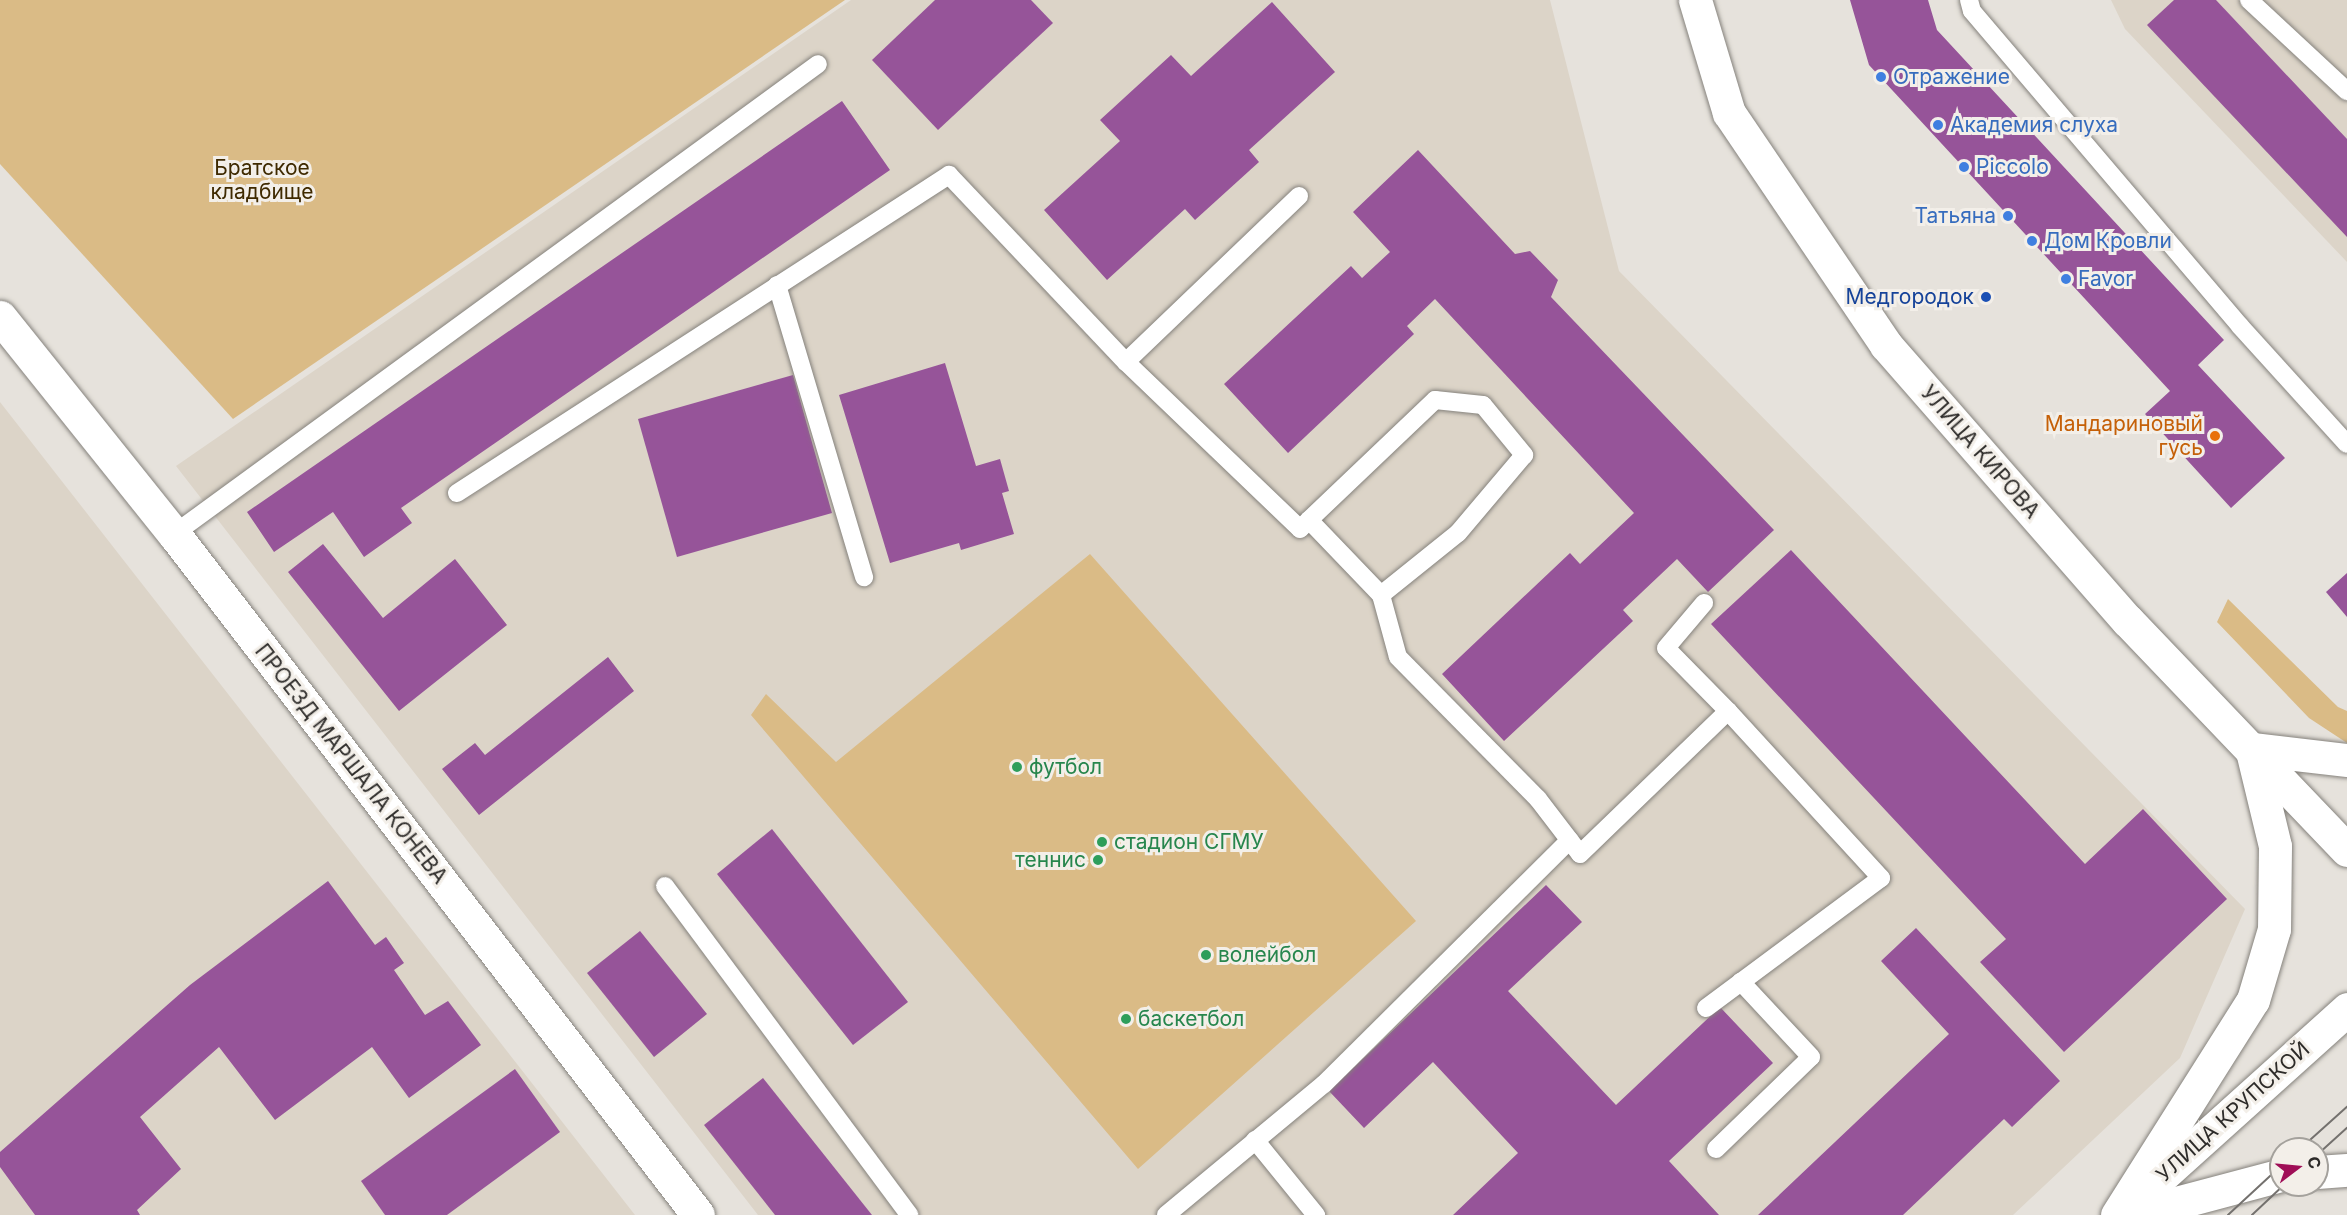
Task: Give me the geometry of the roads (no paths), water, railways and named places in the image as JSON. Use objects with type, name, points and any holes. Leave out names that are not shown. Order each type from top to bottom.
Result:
[{"type":"main road","name":"УЛИЦА КИРОВА","points":[[1695,0],[1729,113],[1886,345],[2127,620],[2347,850]]},
{"type":"main road","name":"ПРОЕЗД МАРШАЛА КОНЕВА","points":[[0,316],[174,534],[698,1215]]},
{"type":"main road","points":[[2118,1215],[2253,1000],[2274,929],[2275,846],[2252,749],[2347,760]]},
{"type":"main road","name":"УЛИЦА КРУПСКОЙ","points":[[2118,1215],[2347,1010]]},
{"type":"main road","points":[[2329,1171],[2347,1170]]},
{"type":"main road","points":[[2131,1215],[2269,1178]]},
{"type":"lane","points":[[1969,0],[1972,11],[2240,326],[2347,444]]},
{"type":"lane","points":[[2249,0],[2347,91]]},
{"type":"lane","points":[[174,534],[818,64]]},
{"type":"lane","points":[[457,493],[949,175],[1126,362],[1300,529],[1436,400],[1483,405],[1524,455],[1458,533],[1382,594]]},
{"type":"lane","points":[[1126,362],[1299,196]]},
{"type":"lane","points":[[777,285],[864,577]]},
{"type":"lane","points":[[1310,520],[1382,594],[1398,657],[1538,799],[1580,854],[1728,711]]},
{"type":"lane","points":[[1704,603],[1666,648],[1728,711],[1881,878],[1706,1008]]},
{"type":"lane","points":[[1166,1215],[1324,1084],[1570,840]]},
{"type":"lane","points":[[665,886],[909,1215]]},
{"type":"lane","points":[[1716,1149],[1811,1057],[1741,982]]},
{"type":"lane","points":[[1255,1140],[1316,1215]]},
{"type":"tram line","points":[[2313,1137],[2347,1107]]},
{"type":"tram line","points":[[2329,1144],[2347,1128]]},
{"type":"tram line","points":[[2228,1215],[2269,1177]]},
{"type":"tram line","points":[[2252,1215],[2271,1197]]},
{"type":"place","name":"Отражение","points":[[1881,77]]},
{"type":"place","name":"Академия слуха","points":[[1938,125]]},
{"type":"place","name":"Piccolo","points":[[1964,167]]},
{"type":"place","name":"Татьяна","points":[[2008,216]]},
{"type":"place","name":"Дом Кровли","points":[[2032,241]]},
{"type":"place","name":"Favor","points":[[2066,279]]},
{"type":"place","name":"Медгородок","points":[[1986,297]]},
{"type":"place","name":"Мандариновый гусь","points":[[2215,436]]},
{"type":"place","name":"футбол","points":[[1017,767]]},
{"type":"place","name":"стадион СГМУ","points":[[1102,842]]},
{"type":"place","name":"теннис","points":[[1098,860]]},
{"type":"place","name":"волейбол","points":[[1206,955]]},
{"type":"place","name":"баскетбол","points":[[1126,1019]]},
{"type":"park label","name":"Братское кладбище","points":[[262,180]]}]
